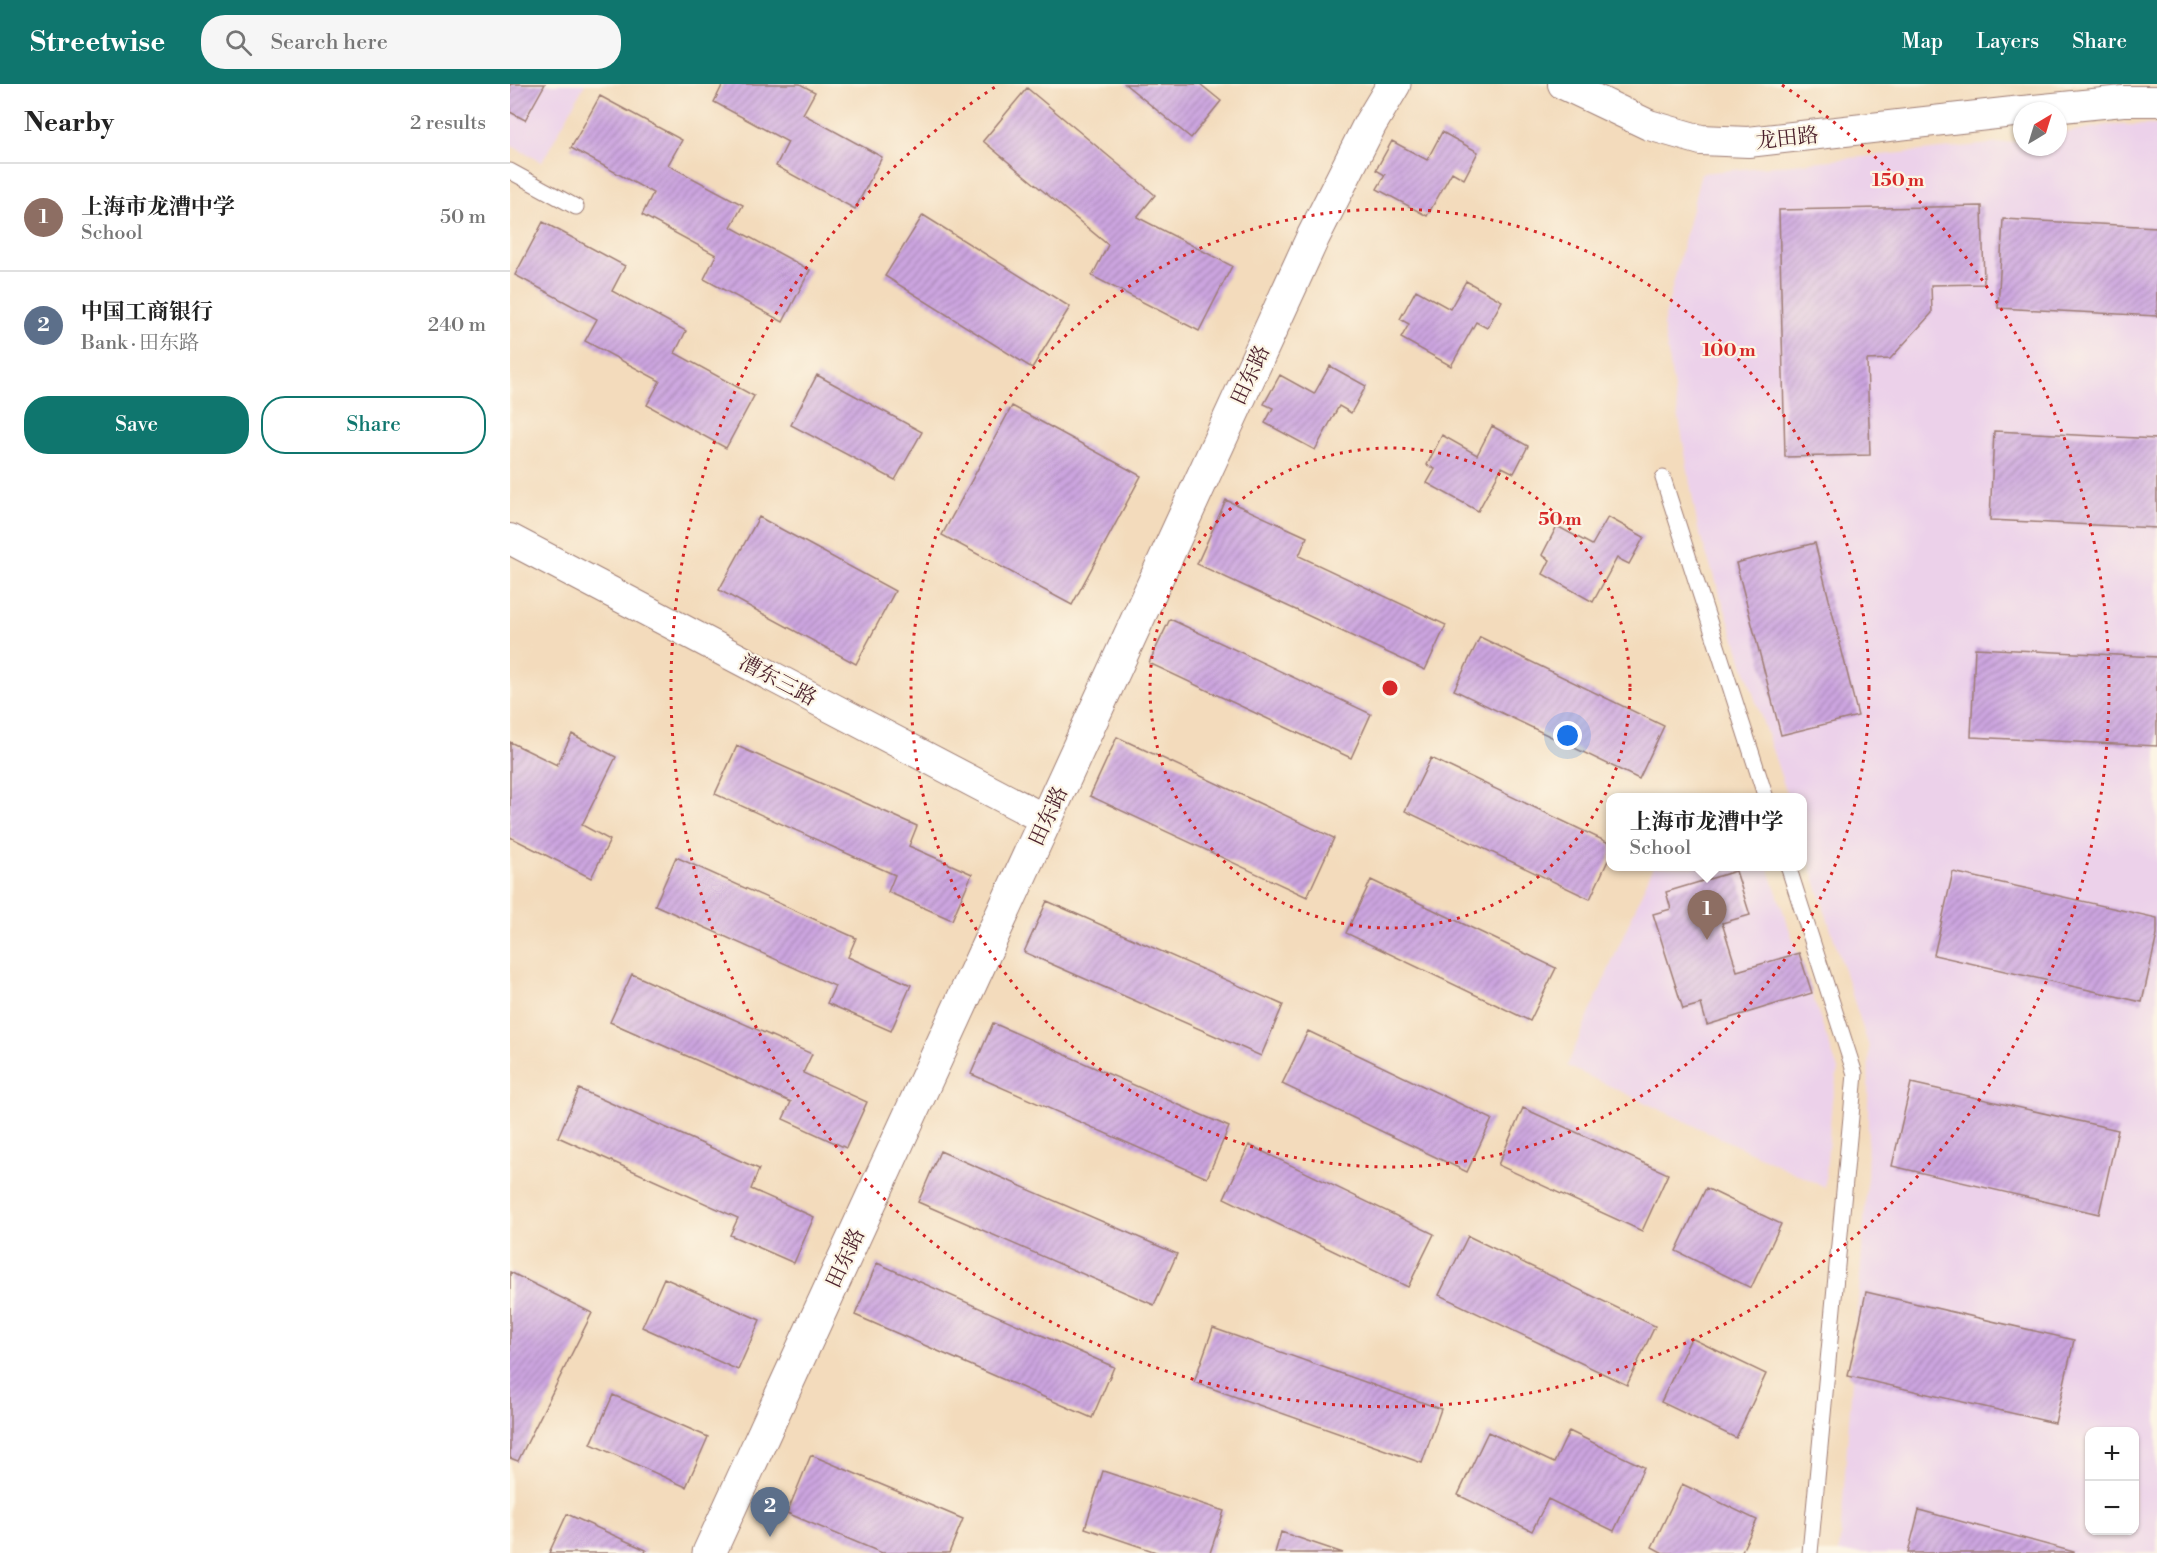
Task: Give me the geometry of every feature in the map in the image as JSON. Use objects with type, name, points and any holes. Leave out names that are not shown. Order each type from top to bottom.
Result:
[{"type":"street","name":"田东路","points":[[709,1553],[1314,237],[1370,124],[1394,84]]},
{"type":"street","name":"龙田路","points":[[1563,84],[1649,125],[1701,140],[1748,142],[2013,112]]},
{"type":"street","name":"龙田路","points":[[2067,106],[2122,101],[2157,101]]},
{"type":"street","name":"漕东三路","points":[[510,539],[1046,820]]},
{"type":"lane","points":[[510,171],[576,207]]},
{"type":"lane","points":[[1663,478],[1764,793]]},
{"type":"lane","points":[[1789,871],[1855,1074],[1810,1553]]},
{"type":"shaded area","points":[[510,84],[585,84],[542,162],[510,145]]},
{"type":"shaded area","points":[[2107,125],[2157,125],[2157,1553],[1839,1553],[1867,1183],[1869,1047],[1807,855],[1807,793],[1787,793],[1698,529],[1663,325],[1701,173],[2013,142],[2013,156],[2067,156],[2067,132]]},
{"type":"shaded area","points":[[1651,871],[1769,871],[1838,1070],[1832,1099],[1825,1187],[1567,1066]]},
{"type":"building","points":[[510,84],[545,84],[525,120],[510,112]]},
{"type":"building","points":[[723,84],[800,84],[815,92],[803,114],[882,157],[855,209],[776,166],[788,142],[714,102]]},
{"type":"building","points":[[1125,84],[1200,84],[1221,101],[1191,138]]},
{"type":"building","points":[[1027,88],[1155,195],[1137,217],[1232,266],[1199,331],[1092,276],[1108,245],[983,141]]},
{"type":"building","points":[[600,96],[682,140],[668,165],[743,205],[731,227],[810,270],[783,322],[704,279],[716,255],[642,215],[653,193],[571,148]]},
{"type":"building","points":[[1442,132],[1478,152],[1464,179],[1452,172],[1427,216],[1377,189],[1385,175],[1376,170],[1392,141],[1427,160]]},
{"type":"building","points":[[1982,206],[1984,284],[1931,285],[1932,313],[1890,359],[1867,360],[1870,455],[1785,457],[1779,210]]},
{"type":"building","points":[[923,215],[1070,307],[1032,368],[885,276]]},
{"type":"building","points":[[2003,219],[2157,227],[2157,316],[1998,308]]},
{"type":"building","points":[[543,222],[625,266],[612,291],[686,331],[675,353],[754,396],[726,448],[647,405],[660,381],[585,341],[597,319],[515,275]]},
{"type":"building","points":[[1466,281],[1502,301],[1487,328],[1476,322],[1451,366],[1401,338],[1409,324],[1400,319],[1416,290],[1450,309]]},
{"type":"building","points":[[1330,366],[1366,386],[1351,413],[1339,406],[1315,450],[1265,423],[1273,408],[1264,404],[1280,375],[1314,394]]},
{"type":"building","points":[[817,375],[922,432],[895,480],[791,425]]},
{"type":"building","points":[[1012,406],[1141,476],[1072,605],[942,535]]},
{"type":"building","points":[[1492,426],[1528,446],[1514,473],[1502,467],[1478,511],[1427,483],[1435,469],[1427,465],[1442,435],[1477,455]]},
{"type":"building","points":[[1994,431],[2157,439],[2157,528],[1990,520]]},
{"type":"building","points":[[1226,500],[1307,537],[1299,556],[1446,625],[1425,670],[1197,564]]},
{"type":"building","points":[[759,517],[895,591],[856,664],[719,590]]},
{"type":"building","points":[[1608,517],[1644,537],[1629,564],[1617,558],[1593,602],[1543,574],[1550,560],[1542,555],[1557,526],[1592,545]]},
{"type":"building","points":[[1815,543],[1858,716],[1781,735],[1736,563]]},
{"type":"building","points":[[1170,619],[1371,714],[1351,758],[1149,663]]},
{"type":"building","points":[[1480,637],[1664,726],[1639,779],[1454,690]]},
{"type":"building","points":[[1975,648],[2157,657],[2157,746],[1971,737]]},
{"type":"building","points":[[572,734],[616,757],[582,825],[610,840],[591,878],[510,837],[510,742],[557,765]]},
{"type":"building","points":[[1117,737],[1334,838],[1307,897],[1090,796]]},
{"type":"building","points":[[737,746],[917,826],[909,846],[972,874],[952,920],[888,892],[895,875],[715,794]]},
{"type":"building","points":[[1431,758],[1606,842],[1606,865],[1590,899],[1405,811]]},
{"type":"building","points":[[676,857],[856,938],[848,957],[911,985],[891,1031],[827,1003],[835,986],[655,905]]},
{"type":"building","points":[[1736,871],[1750,915],[1722,923],[1737,971],[1799,953],[1812,993],[1707,1025],[1701,1004],[1683,1009],[1653,914],[1671,909],[1666,892]]},
{"type":"building","points":[[1953,872],[2157,918],[2157,935],[2142,1002],[1934,955]]},
{"type":"building","points":[[1371,880],[1556,968],[1530,1021],[1346,933]]},
{"type":"building","points":[[1047,901],[1283,1005],[1261,1056],[1024,952]]},
{"type":"building","points":[[632,974],[812,1054],[803,1073],[867,1102],[846,1148],[783,1119],[791,1102],[610,1022]]},
{"type":"building","points":[[993,1023],[1229,1127],[1207,1178],[971,1074]]},
{"type":"building","points":[[1308,1031],[1492,1119],[1467,1172],[1282,1084]]},
{"type":"building","points":[[1911,1083],[2118,1130],[2099,1214],[1892,1166]]},
{"type":"building","points":[[579,1089],[759,1169],[751,1189],[814,1217],[794,1263],[730,1235],[738,1218],[558,1137]]},
{"type":"building","points":[[1523,1108],[1668,1174],[1642,1231],[1498,1165]]},
{"type":"building","points":[[1249,1145],[1434,1234],[1408,1287],[1224,1198]]},
{"type":"building","points":[[940,1151],[1177,1254],[1154,1305],[918,1202]]},
{"type":"building","points":[[1706,1188],[1781,1224],[1751,1288],[1676,1251]]},
{"type":"building","points":[[1468,1236],[1655,1326],[1627,1385],[1439,1295]]},
{"type":"building","points":[[877,1263],[1114,1367],[1092,1418],[855,1315]]},
{"type":"building","points":[[510,1272],[592,1313],[518,1461],[510,1458]]},
{"type":"building","points":[[664,1278],[760,1320],[738,1370],[642,1327]]},
{"type":"building","points":[[1866,1292],[2074,1340],[2055,1423],[1848,1376]]},
{"type":"building","points":[[1213,1328],[1441,1409],[1422,1463],[1194,1382]]},
{"type":"building","points":[[1691,1338],[1766,1374],[1736,1438],[1661,1402]]},
{"type":"building","points":[[613,1395],[708,1437],[686,1487],[591,1444]]},
{"type":"building","points":[[1569,1431],[1644,1467],[1614,1531],[1548,1499],[1532,1531],[1458,1495],[1488,1432],[1554,1463]]},
{"type":"building","points":[[811,1455],[963,1519],[949,1553],[882,1553],[787,1513]]},
{"type":"building","points":[[1103,1471],[1224,1511],[1210,1553],[1159,1553],[1085,1528]]},
{"type":"building","points":[[1682,1484],[1757,1520],[1741,1553],[1663,1553],[1652,1547]]},
{"type":"building","points":[[1919,1510],[2074,1552],[2074,1553],[1908,1553]]},
{"type":"building","points":[[567,1514],[646,1550],[645,1553],[549,1553]]},
{"type":"building","points":[[1281,1532],[1343,1553],[1275,1553]]},
{"type":"place","name":"上海市龙漕中学","points":[[1707,940]]},
{"type":"place","name":"中国工商银行","points":[[770,1537]]}]
